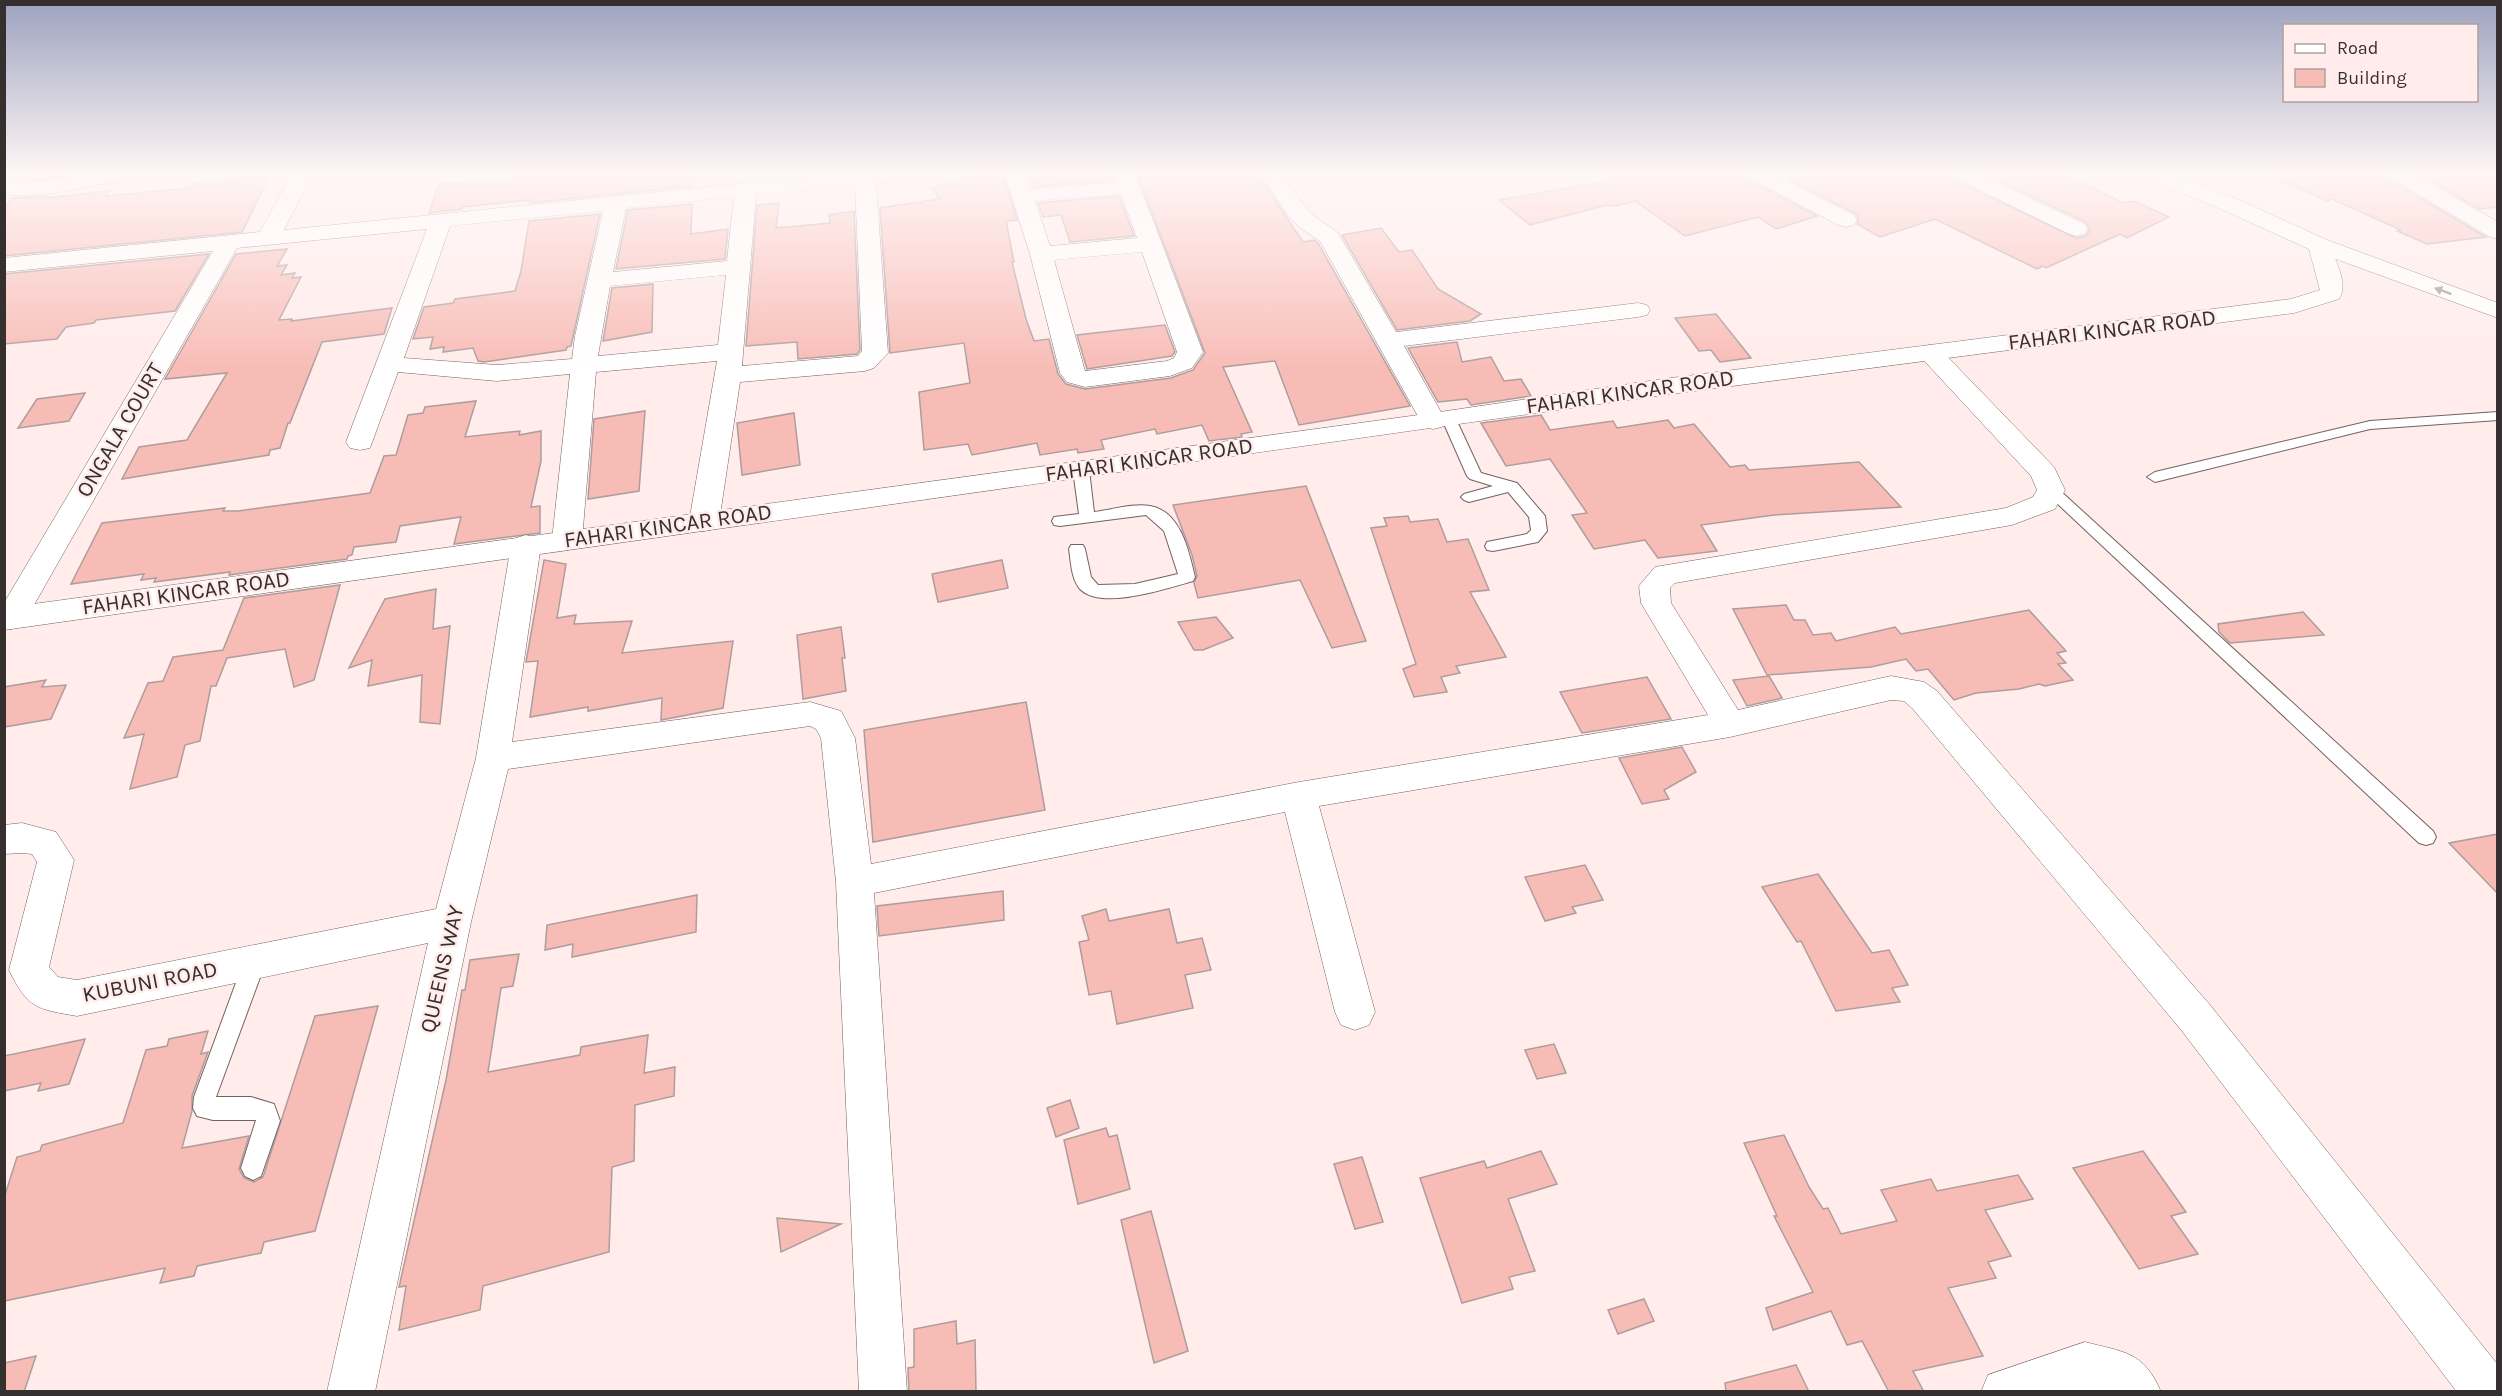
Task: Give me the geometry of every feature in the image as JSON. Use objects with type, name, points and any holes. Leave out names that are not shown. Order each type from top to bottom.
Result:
[{"type":"street","points":[[5,265],[267,238]]},
{"type":"street","points":[[360,442],[435,238]]},
{"type":"street","points":[[567,540],[587,336],[608,238]]},
{"type":"street","points":[[704,522],[729,364],[741,238]]},
{"type":"street","points":[[389,364],[498,373],[584,365],[865,363],[875,353],[868,238]]},
{"type":"street","points":[[1036,238],[1073,373],[1076,377],[1085,379],[1170,368],[1181,365],[1187,359],[1190,352],[1147,238]]},
{"type":"street","points":[[1330,238],[1387,341],[1440,419]]},
{"type":"street","name":"FAHARI KINCAR ROAD","points":[[8,618],[1081,470],[1652,388],[2294,306],[2331,294],[2332,286],[2323,238]]},
{"type":"street","points":[[2330,238],[2404,277],[2498,311]]},
{"type":"street","name":"ONGALA COURT","points":[[8,618],[229,242]]},
{"type":"street","points":[[1041,254],[1149,244]]},
{"type":"street","points":[[2388,248],[2498,290]]},
{"type":"street","points":[[2404,277],[2424,262]]},
{"type":"street","points":[[599,280],[738,267]]},
{"type":"street","points":[[1387,341],[1638,310]]},
{"type":"street","points":[[1730,724],[1656,603],[1654,586],[1666,574],[2012,516],[2045,503],[2051,490],[2044,473],[1930,353]]},
{"type":"street","name":"QUEENS WAY","points":[[351,1392],[452,922],[493,758],[526,546]]},
{"type":"street","points":[[855,882],[1299,796],[1730,724],[1891,688],[1912,690],[1925,700],[2196,1018],[2488,1392]]},
{"type":"street","points":[[493,758],[810,714],[829,720],[838,738],[855,882],[882,1392]]},
{"type":"street","points":[[1299,796],[1355,1012]]},
{"type":"street","name":"KUBUNI ROAD","points":[[4,840],[22,838],[44,843],[56,860],[29,970],[46,993],[77,998],[255,960],[452,922]]},
{"type":"street","points":[[2005,1392],[2085,1365],[2123,1376],[2137,1392]]},
{"type":"lane","points":[[2155,477],[2370,425],[2498,416]]},
{"type":"lane","points":[[1440,419],[1475,476],[1512,486],[1537,516],[1539,531],[1532,538],[1492,546]]},
{"type":"lane","points":[[1081,470],[1086,518]]},
{"type":"lane","points":[[1469,496],[1512,486]]},
{"type":"lane","points":[[2051,490],[2426,837]]},
{"type":"lane","points":[[1060,521],[1134,510],[1148,510],[1158,514],[1173,528],[1187,577],[1147,587],[1107,592],[1092,590],[1086,585],[1077,549]]},
{"type":"lane","points":[[254,1168],[268,1121],[266,1112],[256,1107],[218,1111],[206,1108],[205,1097],[255,960]]},
{"type":"building","points":[[4,238],[181,238],[4,256]]},
{"type":"building","points":[[526,238],[595,238],[571,346],[566,350],[484,362],[478,361],[473,348],[443,352],[444,347],[430,349],[433,337],[413,339],[424,307],[453,303],[455,299],[515,291]]},
{"type":"building","points":[[622,238],[727,238],[725,259],[616,269]]},
{"type":"building","points":[[754,238],[855,238],[860,350],[857,354],[798,359],[797,342],[746,346]]},
{"type":"building","points":[[882,238],[1009,238],[1014,262],[1012,262],[1026,319],[1034,341],[1049,339],[1058,374],[1066,384],[1085,389],[1171,378],[1193,370],[1205,353],[1162,238],[1300,238],[1303,242],[1314,240],[1318,243],[1410,406],[1299,425],[1275,361],[1223,367],[1252,432],[1241,434],[1242,437],[1209,441],[1202,425],[1157,434],[1155,429],[1101,440],[1104,449],[1078,453],[1077,449],[1040,455],[1037,443],[972,455],[968,444],[924,450],[919,392],[970,383],[964,343],[890,353]]},
{"type":"building","points":[[1069,238],[1111,238],[1070,242]]},
{"type":"building","points":[[1344,238],[1389,238],[1399,252],[1412,250],[1438,289],[1481,314],[1470,321],[1397,330]]},
{"type":"building","points":[[1974,238],[2111,238],[2046,268],[2043,266],[2037,269]]},
{"type":"building","points":[[2413,238],[2476,238],[2427,244]]},
{"type":"building","points":[[287,249],[277,266],[287,265],[281,275],[295,273],[292,278],[301,277],[279,320],[292,319],[291,321],[392,308],[384,334],[322,342],[280,448],[270,450],[269,455],[122,479],[139,447],[187,440],[227,373],[165,379],[236,254]]},
{"type":"building","points":[[209,254],[175,311],[96,320],[94,323],[66,327],[57,339],[4,344],[4,274]]},
{"type":"building","points":[[653,284],[652,332],[603,341],[612,288]]},
{"type":"building","points":[[1716,314],[1751,358],[1720,362],[1711,350],[1699,351],[1675,318]]},
{"type":"building","points":[[1165,325],[1175,352],[1172,356],[1087,369],[1077,335]]},
{"type":"building","points":[[1457,342],[1462,362],[1491,357],[1504,381],[1521,379],[1531,396],[1471,405],[1467,399],[1438,402],[1408,348]]},
{"type":"building","points":[[85,393],[69,421],[18,428],[37,399]]},
{"type":"building","points":[[476,401],[465,437],[520,431],[519,435],[541,431],[541,461],[531,507],[540,506],[540,533],[454,544],[461,517],[400,526],[396,542],[354,547],[352,555],[347,559],[229,575],[230,572],[154,582],[156,578],[141,580],[144,574],[71,584],[102,523],[225,508],[223,511],[238,511],[370,493],[384,456],[396,455],[408,415],[423,413],[425,407]]},
{"type":"building","points":[[645,411],[639,491],[588,499],[594,419]]},
{"type":"building","points":[[794,413],[800,465],[742,475],[737,423]]},
{"type":"building","points":[[1541,415],[1550,430],[1613,421],[1617,428],[1668,420],[1674,428],[1694,424],[1730,467],[1745,465],[1749,470],[1859,462],[1901,507],[1774,515],[1701,525],[1717,551],[1658,558],[1645,540],[1594,549],[1572,515],[1587,513],[1550,459],[1506,466],[1481,423]]},
{"type":"building","points":[[1306,486],[1366,641],[1332,648],[1300,580],[1198,598],[1194,583],[1197,576],[1192,555],[1173,505]]},
{"type":"building","points":[[1408,516],[1410,522],[1438,519],[1447,542],[1468,539],[1489,590],[1470,592],[1506,657],[1456,666],[1460,673],[1441,677],[1447,692],[1414,697],[1403,669],[1416,664],[1371,528],[1387,526],[1384,518]]},
{"type":"building","points":[[544,560],[566,564],[557,618],[576,615],[574,624],[632,621],[622,653],[733,641],[723,708],[661,720],[662,698],[588,711],[588,707],[530,717],[538,661],[526,662]]},
{"type":"building","points":[[1002,560],[1008,588],[938,602],[932,574]]},
{"type":"building","points":[[340,585],[314,680],[294,687],[285,649],[227,658],[216,686],[211,686],[200,741],[185,745],[177,777],[130,789],[144,734],[124,738],[148,683],[163,681],[173,657],[223,650],[244,598]]},
{"type":"building","points":[[436,589],[433,629],[450,626],[440,724],[420,722],[422,675],[368,686],[372,660],[349,668],[385,599]]},
{"type":"building","points":[[1786,605],[1794,620],[1805,620],[1813,635],[1831,633],[1836,641],[1895,627],[1901,634],[2029,610],[2066,651],[2057,653],[2066,663],[2058,664],[2073,680],[2045,686],[2039,684],[2019,689],[1976,693],[1954,700],[1928,669],[1916,671],[1906,659],[1871,667],[1767,675],[1733,609]]},
{"type":"building","points":[[2303,612],[2324,635],[2230,643],[2219,632],[2218,624]]},
{"type":"building","points":[[1216,617],[1233,638],[1203,650],[1194,650],[1178,622]]},
{"type":"building","points":[[841,627],[846,691],[803,699],[797,635]]},
{"type":"building","points":[[1769,676],[1782,698],[1747,706],[1733,680]]},
{"type":"building","points":[[1647,677],[1671,719],[1582,733],[1560,692]]},
{"type":"building","points":[[46,680],[42,687],[66,685],[51,719],[4,727],[4,687]]},
{"type":"building","points":[[1026,702],[1045,810],[873,842],[864,730]]},
{"type":"building","points":[[1682,747],[1696,772],[1664,790],[1669,799],[1642,804],[1619,758]]},
{"type":"building","points":[[2498,834],[2498,894],[2449,843]]},
{"type":"building","points":[[1585,865],[1603,900],[1572,907],[1576,913],[1545,921],[1525,877]]},
{"type":"building","points":[[1818,874],[1872,953],[1889,950],[1908,985],[1892,988],[1900,1002],[1836,1011],[1801,941],[1797,942],[1762,887]]},
{"type":"building","points":[[1003,891],[1004,920],[879,936],[877,906]]},
{"type":"building","points":[[697,895],[696,932],[572,957],[573,944],[545,950],[547,925]]},
{"type":"building","points":[[1106,909],[1109,921],[1169,909],[1177,943],[1202,938],[1211,970],[1185,975],[1193,1008],[1117,1024],[1111,991],[1089,995],[1079,942],[1089,940],[1082,916]]},
{"type":"building","points":[[519,954],[513,986],[501,988],[488,1072],[580,1055],[581,1047],[648,1035],[644,1073],[675,1067],[674,1096],[635,1105],[634,1161],[612,1167],[609,1252],[483,1286],[480,1310],[399,1330],[406,1286],[399,1287],[446,1080],[462,990],[465,990],[470,960]]},
{"type":"building","points":[[378,1006],[315,1231],[264,1242],[261,1253],[197,1266],[194,1276],[160,1283],[165,1268],[4,1301],[4,1198],[17,1157],[40,1151],[42,1145],[123,1123],[146,1050],[167,1046],[169,1039],[208,1031],[201,1054],[208,1052],[192,1096],[192,1111],[182,1148],[249,1136],[239,1169],[244,1178],[254,1182],[263,1177],[315,1016]]},
{"type":"building","points":[[85,1039],[69,1084],[38,1091],[41,1083],[4,1091],[4,1056]]},
{"type":"building","points":[[1554,1044],[1566,1073],[1537,1079],[1525,1050]]},
{"type":"building","points":[[1070,1100],[1079,1128],[1056,1137],[1047,1108]]},
{"type":"building","points":[[1106,1128],[1109,1137],[1117,1135],[1130,1189],[1078,1204],[1064,1140]]},
{"type":"building","points":[[1784,1135],[1809,1187],[1823,1209],[1828,1208],[1841,1234],[1897,1221],[1881,1190],[1931,1179],[1937,1191],[2018,1175],[2033,1199],[1985,1210],[2011,1256],[1988,1262],[1996,1278],[1948,1288],[1983,1356],[1913,1371],[1924,1392],[1889,1392],[1862,1341],[1847,1345],[1831,1311],[1773,1330],[1766,1308],[1813,1292],[1774,1216],[1777,1216],[1744,1143]]},
{"type":"building","points":[[1541,1151],[1557,1184],[1508,1199],[1535,1271],[1509,1277],[1513,1289],[1462,1303],[1420,1178],[1484,1161],[1487,1168]]},
{"type":"building","points":[[2143,1151],[2186,1212],[2171,1216],[2198,1254],[2139,1269],[2073,1168]]},
{"type":"building","points":[[1362,1157],[1383,1222],[1355,1229],[1334,1164]]},
{"type":"building","points":[[1151,1211],[1188,1351],[1154,1363],[1121,1220]]},
{"type":"building","points":[[777,1218],[841,1224],[781,1252]]},
{"type":"building","points":[[1644,1299],[1654,1321],[1618,1334],[1608,1310]]},
{"type":"building","points":[[956,1321],[957,1344],[975,1340],[976,1392],[909,1392],[908,1368],[914,1367],[914,1329]]},
{"type":"building","points":[[36,1356],[24,1392],[4,1392],[4,1363]]},
{"type":"building","points":[[1796,1365],[1809,1392],[1726,1392],[1725,1383]]}]
